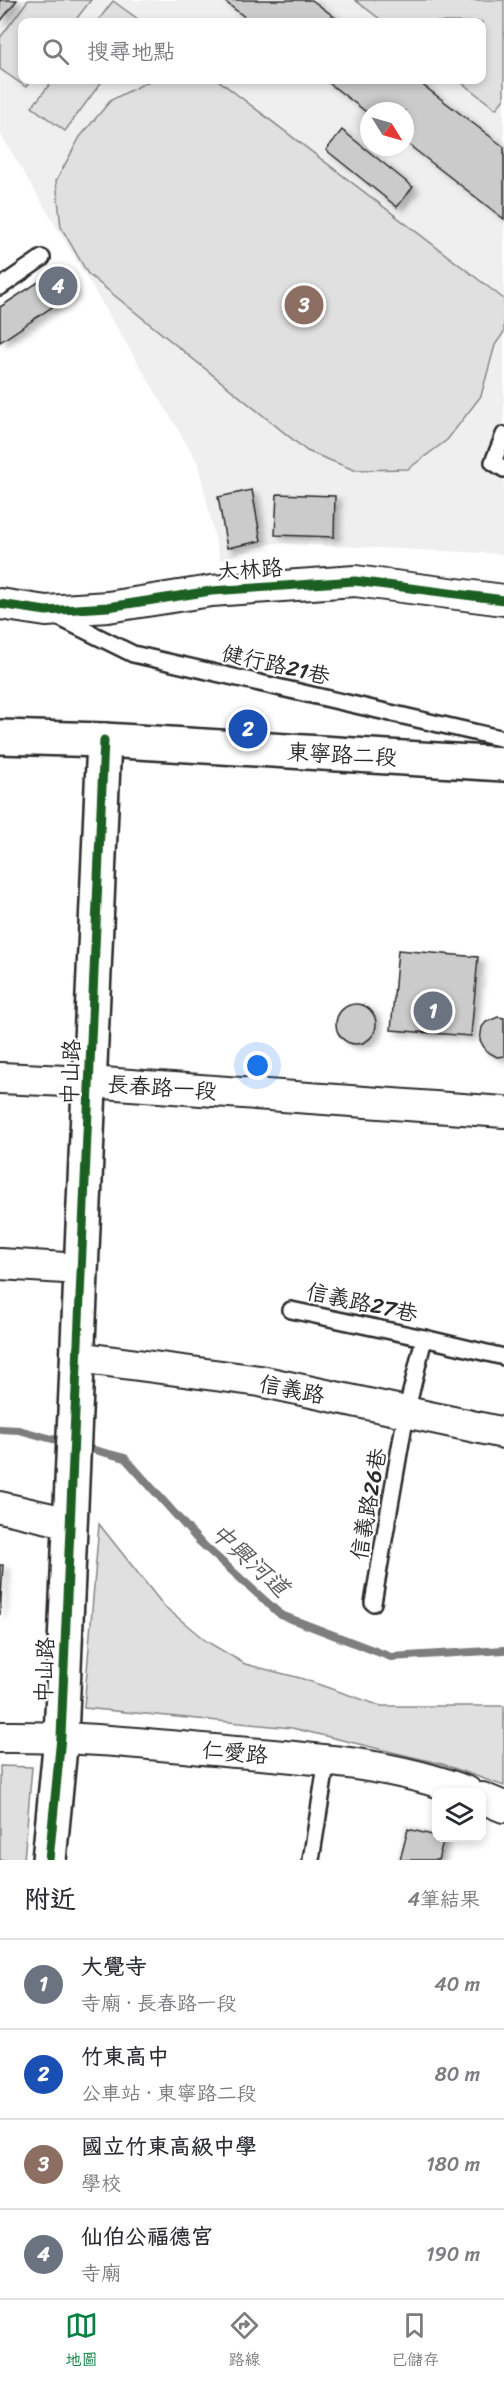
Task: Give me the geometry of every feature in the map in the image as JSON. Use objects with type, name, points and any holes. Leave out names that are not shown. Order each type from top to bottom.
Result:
[{"type":"street","name":"大林路","points":[[0,604],[46,611],[108,607],[211,591],[355,581],[504,600]]},
{"type":"street","name":"東寧路二段","points":[[0,737],[104,740],[504,764]]},
{"type":"street","name":"中山路","points":[[49,1860],[61,1737],[104,740]]},
{"type":"street","name":"長春路一段","points":[[0,1078],[89,1082],[504,1112]]},
{"type":"street","points":[[0,1264],[81,1269]]},
{"type":"street","name":"信義路","points":[[77,1357],[260,1381],[504,1433]]},
{"type":"street","points":[[0,1507],[70,1523]]},
{"type":"street","name":"仁愛路","points":[[0,1737],[61,1737],[327,1760],[435,1780],[456,1788]]},
{"type":"street","points":[[486,1800],[504,1807]]},
{"type":"lane","points":[[0,287],[42,258]]},
{"type":"lane","points":[[504,435],[493,462],[504,469]]},
{"type":"lane","name":"健行路21巷","points":[[46,611],[134,654],[504,739]]},
{"type":"lane","name":"信義路27巷","points":[[291,1310],[504,1357]]},
{"type":"lane","name":"信義路27巷","points":[[406,1413],[424,1338]]},
{"type":"lane","name":"信義路26巷","points":[[373,1603],[406,1413]]},
{"type":"lane","points":[[311,1860],[327,1760]]},
{"type":"shaded area","points":[[0,0],[504,0],[504,554],[273,543],[220,560],[198,463],[0,133]]},
{"type":"shaded area","points":[[28,0],[91,0],[77,18],[18,18],[18,81],[0,69],[0,38]]},
{"type":"shaded area","points":[[355,0],[504,0],[504,99],[496,109],[463,84],[486,84],[486,18],[379,18]]},
{"type":"shaded area","points":[[113,1],[136,18],[100,18]]},
{"type":"shaded area","points":[[50,84],[100,84],[65,131],[32,107]]},
{"type":"shaded area","points":[[143,84],[223,84],[504,299],[504,332],[495,345],[481,396],[447,440],[408,469],[354,470],[307,451],[88,274],[61,227],[56,181],[80,137],[111,100]]},
{"type":"shaded area","points":[[99,1524],[164,1606],[206,1641],[245,1664],[300,1678],[381,1706],[504,1706],[504,1786],[442,1764],[292,1728],[84,1708]]},
{"type":"shaded area","points":[[0,1766],[32,1767],[24,1860],[0,1860]]},
{"type":"shaded area","points":[[405,1824],[432,1832],[432,1842],[448,1842],[443,1860],[396,1860]]},
{"type":"building","points":[[0,0],[17,0],[0,22]]},
{"type":"building","points":[[223,0],[312,0],[336,18],[246,18]]},
{"type":"building","points":[[330,84],[421,84],[504,147],[504,219],[414,149],[414,102],[360,102],[360,107]]},
{"type":"building","points":[[342,130],[360,144],[360,156],[374,156],[413,187],[397,207],[326,150]]},
{"type":"building","points":[[60,269],[74,292],[58,303],[43,279]]},
{"type":"building","points":[[43,279],[58,303],[0,342],[0,307]]},
{"type":"building","points":[[252,490],[261,541],[227,548],[218,497]]},
{"type":"building","points":[[277,494],[335,496],[334,537],[275,535]]},
{"type":"building","points":[[398,950],[478,957],[471,1036],[391,1030]]},
{"type":"building","points":[[356,1004],[370,1010],[376,1024],[370,1038],[356,1044],[342,1038],[336,1024],[342,1010]]},
{"type":"building","points":[[498,1017],[504,1018],[504,1056],[497,1057],[486,1051],[480,1040],[482,1027],[486,1022]]},
{"type":"building","points":[[0,1565],[3,1565],[0,1615]]},
{"type":"building","points":[[408,1829],[432,1835],[432,1842],[443,1842],[438,1860],[400,1860]]},
{"type":"waterway","name":"中興河道","points":[[0,1429],[19,1430],[67,1443]]},
{"type":"waterway","name":"中興河道","points":[[79,1446],[125,1458],[199,1541],[281,1615],[391,1657],[504,1650]]},
{"type":"cycle path","points":[[0,604],[46,611],[108,607],[211,591],[355,581],[504,600]]},
{"type":"cycle path","points":[[49,1860],[61,1737],[104,740]]},
{"type":"place","name":"仙伯公福德宮","points":[[58,286]]},
{"type":"place","name":"國立竹東高級中學","points":[[304,305]]},
{"type":"place","name":"竹東高中","points":[[248,729]]},
{"type":"place","name":"大覺寺","points":[[433,1011]]}]
